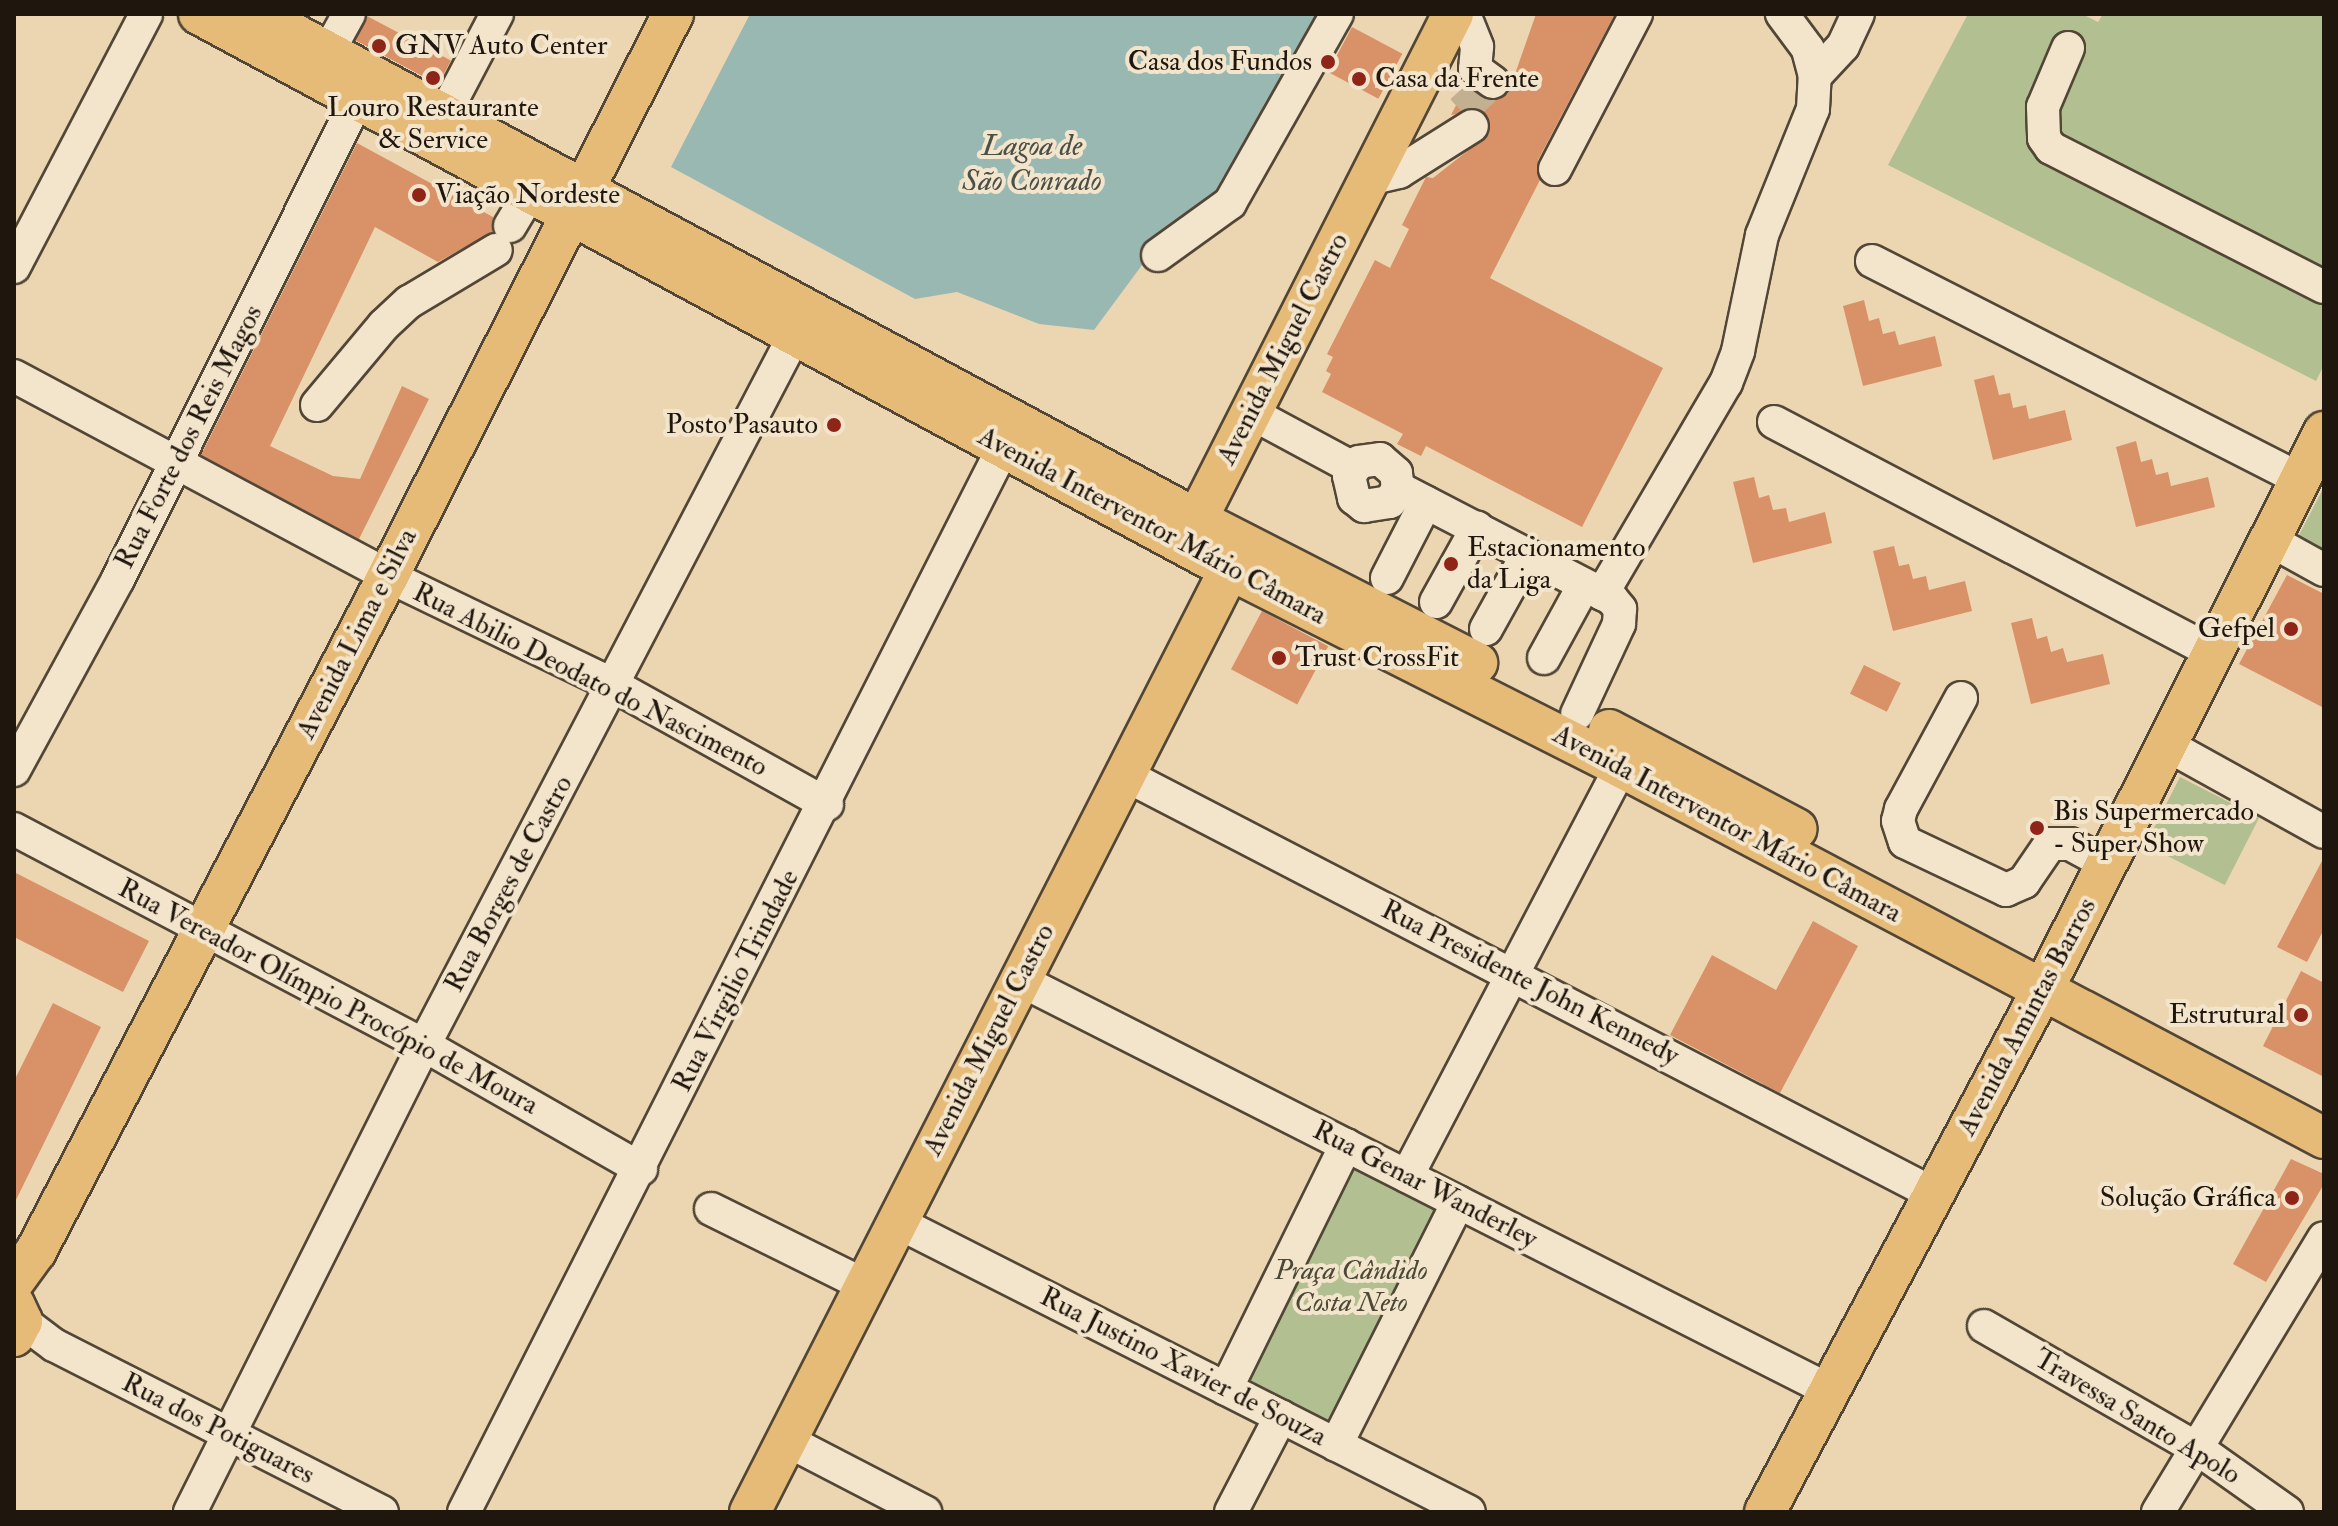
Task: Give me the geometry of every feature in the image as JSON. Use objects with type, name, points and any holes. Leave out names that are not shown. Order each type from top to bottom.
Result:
[{"type":"main road","name":"Avenida Interventor Mário Câmara","points":[[199,14],[357,100],[511,224],[576,203],[1621,767],[2048,977],[2324,1107]]},
{"type":"main road","name":"Avenida Interventor Mário Câmara","points":[[257,14],[444,115],[576,203],[794,336],[1003,448],[1577,714],[2048,977],[2324,1138]]},
{"type":"main road","name":"Avenida Lima e Silva","points":[[19,1306],[204,927],[388,576],[673,14]]},
{"type":"main road","name":"Avenida Miguel Castro","points":[[750,1512],[1125,775],[1210,543],[1251,413],[1453,14]]},
{"type":"main road","name":"Avenida Amintas Barros","points":[[1765,1512],[2107,864],[2324,432]]},
{"type":"street","points":[[14,267],[146,14]]},
{"type":"street","points":[[328,52],[349,14]]},
{"type":"street","points":[[444,115],[497,14]]},
{"type":"street","points":[[1158,255],[1230,203],[1337,14]]},
{"type":"street","points":[[1464,14],[1477,47],[1475,69],[1493,82]]},
{"type":"street","points":[[1555,169],[1636,14]]},
{"type":"street","points":[[1544,658],[1593,589],[1726,383],[1738,351],[1762,235],[1813,109],[1815,76],[1808,49],[1782,14]]},
{"type":"street","points":[[1815,76],[1843,46],[1858,14]]},
{"type":"street","points":[[2068,48],[2043,107],[2044,138],[2051,148],[2324,287]]},
{"type":"street","name":"Rua Forte dos Reis Magos","points":[[14,770],[176,464],[357,100]]},
{"type":"street","points":[[1369,179],[1399,172],[1472,126]]},
{"type":"street","points":[[317,405],[409,302],[511,224]]},
{"type":"street","points":[[1872,261],[2299,479]]},
{"type":"street","name":"Rua Borges de Castro","points":[[190,1512],[232,1435],[424,1045],[794,336]]},
{"type":"street","name":"Rua Abilio Deodato do Nascimento","points":[[14,376],[388,576],[613,685],[827,804]]},
{"type":"street","points":[[1251,413],[1353,468],[1369,458],[1380,459],[1396,473],[1412,495],[1593,589],[1620,609],[1619,624],[1577,714]]},
{"type":"street","points":[[1774,422],[2213,652]]},
{"type":"street","name":"Rua Virgilio Trindade","points":[[464,1512],[827,804],[1003,448]]},
{"type":"street","points":[[1387,578],[1412,495]]},
{"type":"street","points":[[1436,602],[1477,528]]},
{"type":"street","points":[[2268,539],[2324,570]]},
{"type":"street","points":[[1486,629],[1527,555]]},
{"type":"street","points":[[1961,698],[1901,809],[1898,821],[1905,842],[2006,890],[2024,882],[2050,844],[2070,844],[2107,864]]},
{"type":"street","points":[[2167,745],[2324,832]]},
{"type":"street","points":[[1407,1176],[1621,767]]},
{"type":"street","name":"Rua Presidente John Kennedy","points":[[1125,775],[1934,1194]]},
{"type":"street","name":"Rua Vereador Olímpio Procópio de Moura","points":[[14,829],[424,1045],[641,1169]]},
{"type":"street","name":"Rua Genar Wanderley","points":[[1020,980],[1829,1390]]},
{"type":"street","points":[[1226,1389],[1346,1145]]},
{"type":"street","points":[[1336,1445],[1458,1202]]},
{"type":"street","points":[[711,1209],[865,1285]]},
{"type":"street","name":"Rua Justino Xavier de Souza","points":[[897,1222],[1469,1512]]},
{"type":"street","points":[[2158,1512],[2324,1238]]},
{"type":"street","name":"Rua dos Potiguares","points":[[19,1306],[54,1345],[382,1512]]},
{"type":"street","name":"Travessa Santo Apolo","points":[[1984,1326],[2198,1449],[2287,1512]]},
{"type":"street","points":[[1231,1512],[1281,1416]]},
{"type":"street","points":[[786,1440],[925,1512]]},
{"type":"green space","points":[[1968,14],[2082,14],[2098,22],[2103,14],[2324,16],[2324,365],[2316,381],[1888,165]]},
{"type":"green space","points":[[2324,487],[2324,550],[2298,537]]},
{"type":"green space","points":[[2180,777],[2259,817],[2225,885],[2145,845]]},
{"type":"green space","name":"Praça Cândido Costa Neto","points":[[1360,1158],[1447,1204],[1330,1425],[1243,1379]]},
{"type":"water","name":"Lagoa de São Conrado","points":[[750,14],[1320,14],[1225,189],[1162,238],[1094,330],[1039,324],[957,292],[915,299],[671,167]]},
{"type":"building","points":[[1536,14],[1615,14],[1538,160],[1540,180],[1490,278],[1663,368],[1582,527],[1426,446],[1421,456],[1397,444],[1403,434],[1322,392],[1331,374],[1326,371],[1333,357],[1327,354],[1375,260],[1390,268],[1409,229],[1402,225],[1426,177],[1433,178],[1489,134],[1488,117],[1480,109],[1451,115],[1466,86],[1490,101],[1508,94]]},
{"type":"building","points":[[367,16],[451,61],[438,84],[354,40]]},
{"type":"building","points":[[1352,27],[1402,54],[1378,99],[1328,72]]},
{"type":"building","points":[[357,143],[493,217],[492,232],[438,262],[375,227],[270,446],[333,476],[360,479],[402,386],[429,399],[359,539],[201,455]]},
{"type":"building","points":[[1864,300],[1869,321],[1879,318],[1883,334],[1895,331],[1899,345],[1935,336],[1942,366],[1863,386],[1843,306]]},
{"type":"building","points":[[1994,375],[1999,395],[2010,393],[2013,408],[2026,405],[2029,419],[2065,410],[2072,440],[1993,460],[1974,380]]},
{"type":"building","points":[[2136,441],[2141,462],[2152,459],[2156,475],[2168,472],[2171,486],[2208,477],[2215,507],[2136,527],[2116,447]]},
{"type":"building","points":[[1754,477],[1759,498],[1769,495],[1773,510],[1786,508],[1789,522],[1825,512],[1832,543],[1753,563],[1733,482]]},
{"type":"building","points":[[1894,546],[1899,566],[1909,564],[1913,579],[1926,576],[1929,590],[1965,581],[1972,611],[1893,631],[1873,551]]},
{"type":"building","name":"Gefpel","points":[[2287,575],[2324,594],[2324,708],[2239,664]]},
{"type":"building","name":"Trust CrossFit","points":[[1262,611],[1328,646],[1297,704],[1231,669]]},
{"type":"building","points":[[2032,618],[2037,639],[2047,636],[2051,652],[2063,648],[2067,662],[2103,654],[2110,684],[2031,704],[2011,623]]},
{"type":"building","points":[[1864,665],[1901,683],[1887,712],[1850,694]]},
{"type":"building","points":[[2324,857],[2324,929],[2307,962],[2277,947]]},
{"type":"building","points":[[14,872],[149,941],[123,992],[14,937]]},
{"type":"building","points":[[1813,921],[1858,946],[1780,1093],[1670,1035],[1712,955],[1776,990]]},
{"type":"building","name":"Estrutural","points":[[2301,971],[2324,983],[2324,1077],[2263,1046]]},
{"type":"building","points":[[53,1003],[101,1027],[14,1204],[14,1081]]},
{"type":"building","points":[[2291,1159],[2324,1174],[2324,1184],[2266,1282],[2233,1264]]},
{"type":"tunnel","points":[[1472,126],[1461,111],[1493,82]]},
{"type":"place","name":"GNV Auto Center","points":[[379,46]]},
{"type":"place","name":"Casa dos Fundos","points":[[1328,62]]},
{"type":"place","name":"Louro Restaurante & Service","points":[[433,78]]},
{"type":"place","name":"Casa da Frente","points":[[1359,79]]},
{"type":"place","name":"Viação Nordeste","points":[[419,195]]},
{"type":"place","name":"Posto Pasauto","points":[[834,425]]},
{"type":"place","name":"Estacionamento da Liga","points":[[1451,564]]},
{"type":"place","name":"Gefpel","points":[[2291,629]]},
{"type":"place","name":"Trust CrossFit","points":[[1279,658]]},
{"type":"place","name":"Bis Supermercado - Super Show","points":[[2037,828]]},
{"type":"place","name":"Estrutural","points":[[2301,1015]]},
{"type":"place","name":"Solução Gráfica","points":[[2292,1198]]}]
